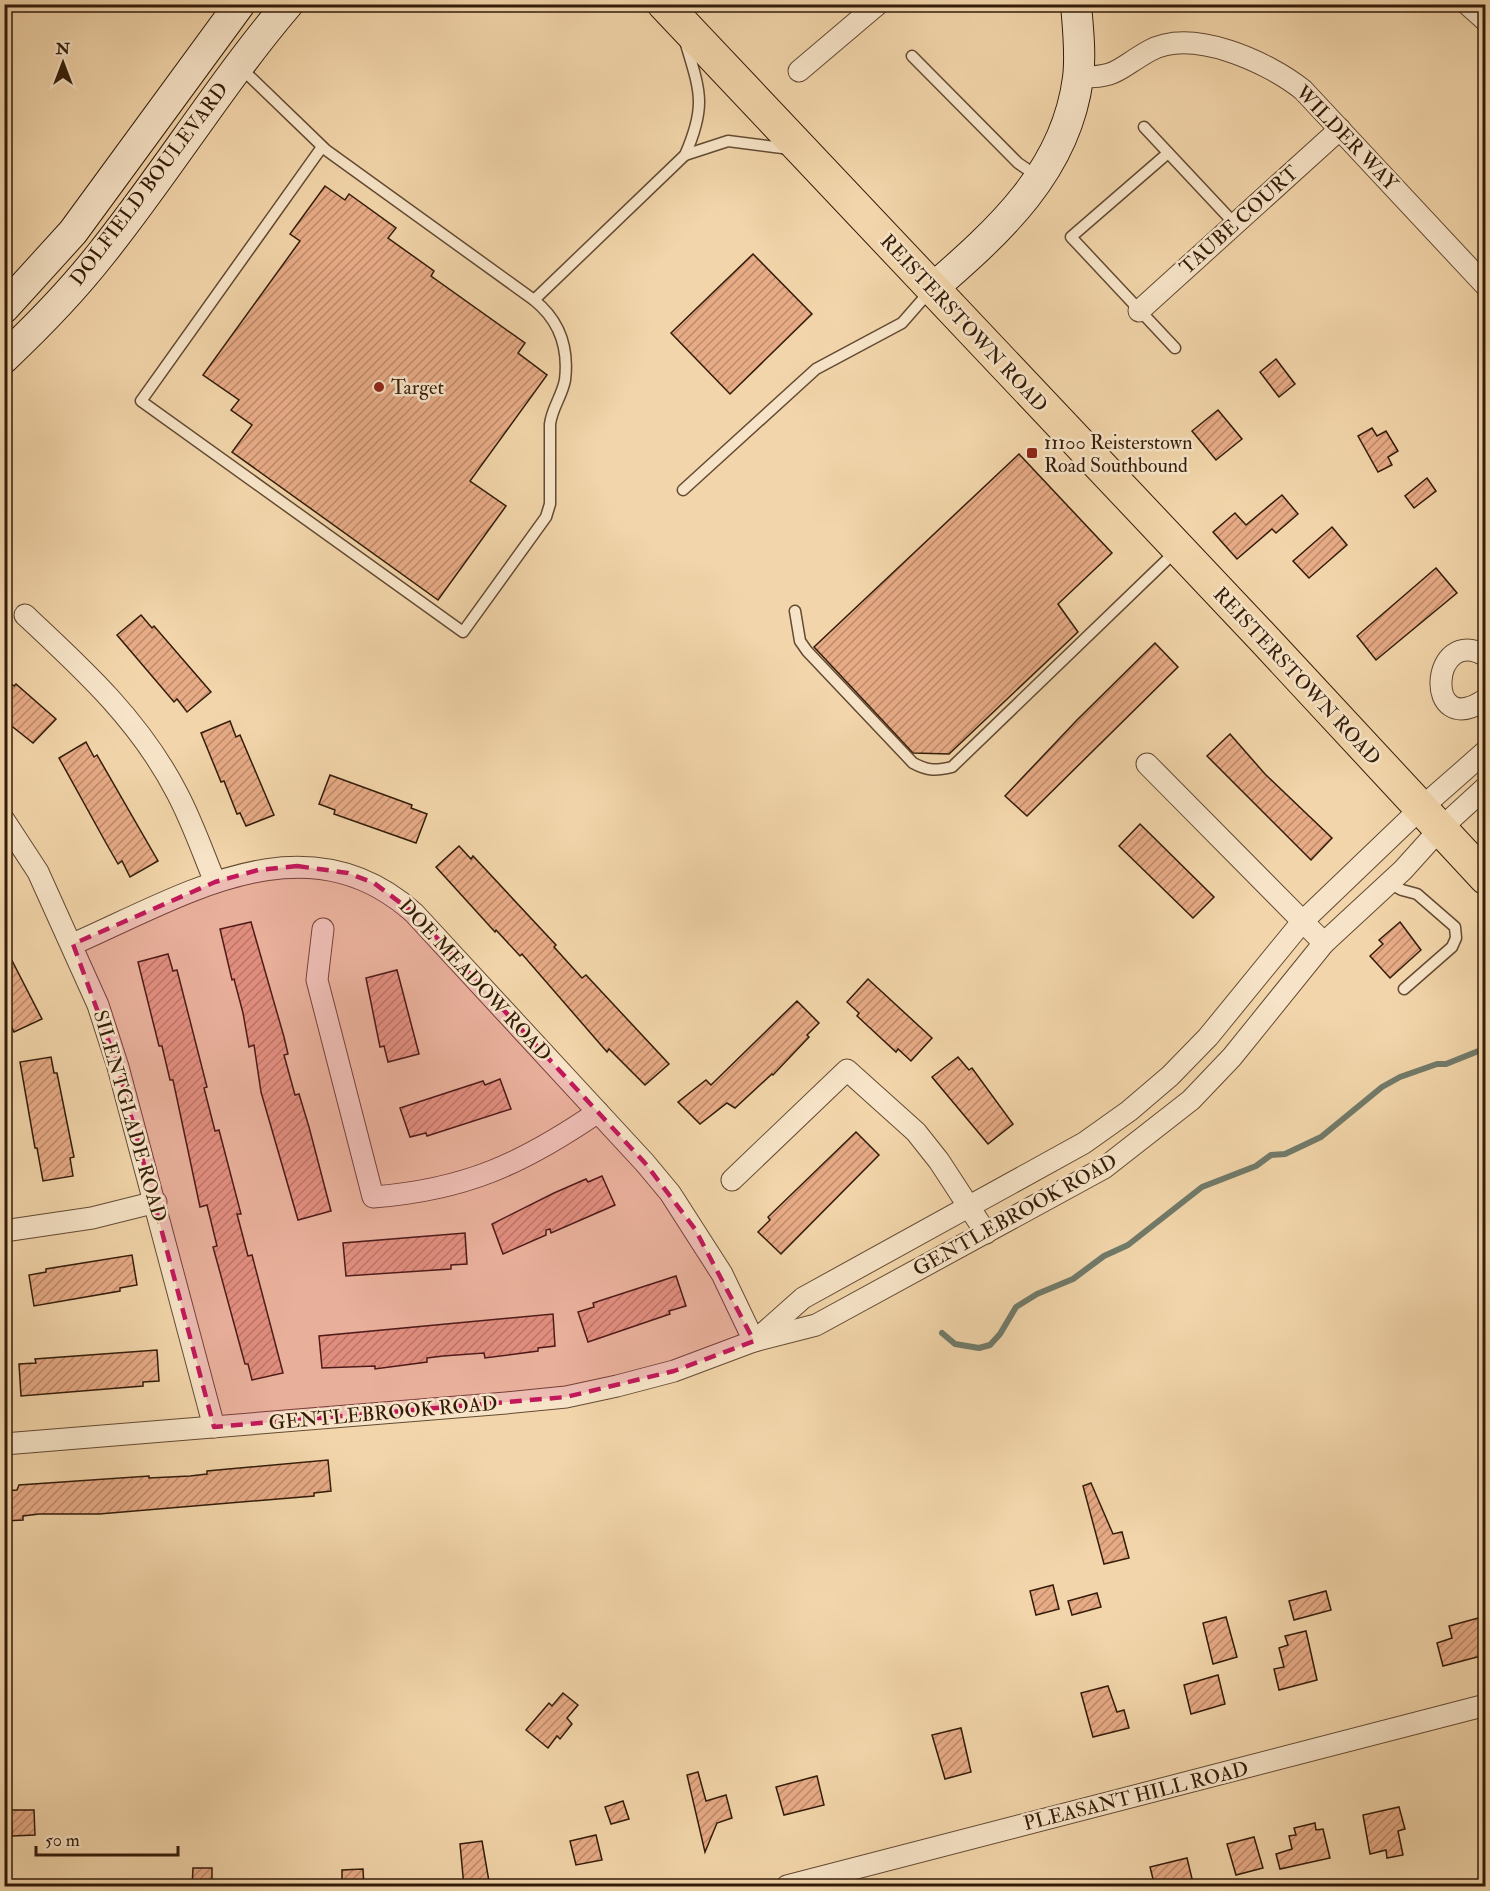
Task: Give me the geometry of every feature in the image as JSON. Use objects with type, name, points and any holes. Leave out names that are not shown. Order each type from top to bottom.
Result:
[{"type":"main road","name":"DOLFIELD BOULEVARD","points":[[4,308],[73,232],[240,4]]},
{"type":"main road","name":"DOLFIELD BOULEVARD","points":[[4,358],[69,292],[102,254],[238,65],[288,4]]},
{"type":"main road","points":[[933,289],[1012,215],[1041,179],[1066,126],[1078,77],[1079,45],[1076,4]]},
{"type":"main road","name":"REISTERSTOWN ROAD","points":[[671,12],[1485,878]]},
{"type":"street","points":[[799,71],[878,4]]},
{"type":"street","points":[[1467,4],[1485,21]]},
{"type":"street","name":"WILDER WAY","points":[[1078,77],[1101,78],[1114,75],[1149,51],[1162,46],[1205,45],[1254,60],[1282,73],[1303,90],[1485,286]]},
{"type":"street","name":"TAUBE COURT","points":[[1139,311],[1340,129]]},
{"type":"street","points":[[25,615],[100,685],[155,755],[178,794],[215,882]]},
{"type":"street","points":[[1485,656],[1467,651],[1456,655],[1446,662],[1440,674],[1438,686],[1442,696],[1451,705],[1460,708],[1474,707],[1485,699]]},
{"type":"street","points":[[1430,819],[1485,751]]},
{"type":"street","points":[[1147,764],[1324,943]]},
{"type":"street","points":[[1430,819],[1485,787]]},
{"type":"street","name":"GENTLEBROOK ROAD","points":[[4,1444],[566,1396],[675,1371],[754,1341],[816,1325],[1104,1168],[1191,1100],[1232,1057],[1324,943],[1389,883],[1430,819]]},
{"type":"street","name":"GENTLEBROOK ROAD","points":[[754,1341],[803,1298],[1084,1143],[1129,1111],[1170,1076],[1208,1037],[1302,922],[1430,819]]},
{"type":"street","name":"SILENTGLADE ROAD","points":[[4,820],[38,872],[73,944],[98,1005],[156,1202],[214,1427]]},
{"type":"street","name":"DOE MEADOW ROAD","points":[[73,944],[215,882],[258,870],[297,866],[324,868],[374,883],[394,895],[414,913],[645,1163],[695,1229],[722,1274],[754,1341]]},
{"type":"street","points":[[323,929],[317,980],[373,1197],[416,1194],[483,1176],[530,1156],[598,1112]]},
{"type":"street","points":[[732,1180],[847,1070],[916,1131],[986,1233]]},
{"type":"street","points":[[4,1231],[92,1218],[156,1202]]},
{"type":"street","name":"PLEASANT HILL ROAD","points":[[787,1887],[1485,1705]]},
{"type":"lane","points":[[534,300],[685,155],[695,133],[701,102],[671,12]]},
{"type":"lane","points":[[912,56],[1018,163],[1041,179]]},
{"type":"lane","points":[[238,65],[322,147],[534,300],[555,318],[560,331],[565,361],[565,380],[551,412],[549,430],[550,504],[546,517],[463,632],[141,401],[322,147]]},
{"type":"lane","points":[[1144,127],[1234,223]]},
{"type":"lane","points":[[685,155],[728,141],[802,151]]},
{"type":"lane","points":[[1168,153],[1071,237],[1175,348]]},
{"type":"lane","points":[[682,490],[816,369],[902,323],[933,289]]},
{"type":"lane","points":[[795,611],[800,641],[807,651],[914,763],[926,771],[938,771],[952,767],[1178,549]]},
{"type":"lane","points":[[1389,883],[1417,894],[1455,927],[1456,938],[1452,947],[1404,989]]},
{"type":"highlighted area","points":[[297,866],[348,873],[374,883],[414,913],[645,1163],[695,1229],[754,1341],[674,1371],[566,1397],[214,1427],[118,1067],[73,944],[215,882],[258,870]]},
{"type":"building","name":"Target","points":[[325,186],[345,200],[349,194],[396,228],[388,238],[434,271],[431,276],[525,343],[518,353],[547,375],[470,481],[506,506],[438,600],[232,452],[252,425],[231,410],[239,400],[203,375],[300,241],[290,234]]},
{"type":"building","points":[[753,254],[812,314],[730,394],[671,333]]},
{"type":"building","points":[[1276,359],[1295,384],[1279,397],[1260,372]]},
{"type":"building","points":[[1218,410],[1242,439],[1216,460],[1192,431]]},
{"type":"building","points":[[1372,428],[1377,436],[1386,431],[1398,451],[1388,457],[1392,465],[1378,472],[1358,436]]},
{"type":"building","points":[[1019,454],[1112,553],[1058,604],[1078,632],[949,754],[913,753],[814,647]]},
{"type":"building","points":[[1427,478],[1436,491],[1414,508],[1405,496]]},
{"type":"building","points":[[1282,495],[1298,514],[1276,533],[1272,529],[1237,559],[1213,532],[1235,513],[1246,525]]},
{"type":"building","points":[[1332,527],[1347,545],[1309,578],[1293,561]]},
{"type":"building","points":[[1436,568],[1457,593],[1376,660],[1357,636]]},
{"type":"building","points":[[141,615],[152,628],[154,626],[211,692],[187,712],[177,699],[174,702],[117,635]]},
{"type":"building","points":[[1155,643],[1178,667],[1027,816],[1005,796]]},
{"type":"building","points":[[4,678],[14,686],[16,684],[56,719],[33,743],[4,720]]},
{"type":"building","points":[[230,721],[236,737],[240,735],[274,815],[246,826],[240,813],[237,814],[224,781],[221,782],[201,733]]},
{"type":"building","points":[[1230,734],[1265,774],[1332,838],[1311,860],[1207,756]]},
{"type":"building","points":[[86,742],[94,757],[97,755],[158,861],[130,877],[122,861],[118,864],[59,758]]},
{"type":"building","points":[[330,775],[412,805],[411,808],[427,814],[416,843],[334,814],[335,810],[319,804]]},
{"type":"building","points":[[1140,824],[1214,897],[1193,918],[1119,846]]},
{"type":"building","points":[[459,846],[471,859],[473,856],[556,945],[554,947],[582,978],[586,975],[669,1064],[645,1085],[609,1049],[607,1052],[522,954],[520,956],[496,930],[495,932],[436,867]]},
{"type":"building","points":[[251,922],[284,1037],[288,1054],[284,1055],[295,1095],[299,1094],[331,1211],[298,1220],[261,1092],[254,1045],[249,1047],[243,1013],[234,979],[232,980],[220,929]]},
{"type":"building","points":[[1400,922],[1421,950],[1390,978],[1370,956],[1383,944],[1379,940]]},
{"type":"building","points":[[4,945],[42,1019],[14,1032],[4,1012]]},
{"type":"building","points":[[168,954],[173,971],[177,970],[207,1087],[204,1088],[215,1131],[219,1130],[241,1214],[237,1214],[248,1256],[252,1255],[283,1373],[252,1380],[248,1364],[245,1364],[213,1247],[217,1246],[207,1205],[200,1207],[173,1080],[170,1080],[162,1046],[159,1046],[138,962]]},
{"type":"building","points":[[397,970],[419,1054],[388,1062],[384,1046],[380,1047],[366,978]]},
{"type":"building","points":[[868,979],[932,1038],[911,1061],[898,1049],[896,1052],[857,1016],[859,1013],[847,1002]]},
{"type":"building","points":[[797,1001],[819,1023],[807,1035],[809,1037],[773,1075],[735,1108],[727,1103],[700,1124],[678,1102],[706,1080],[711,1085]]},
{"type":"building","points":[[51,1057],[54,1073],[57,1073],[74,1157],[70,1158],[73,1176],[43,1181],[20,1062]]},
{"type":"building","points":[[958,1057],[969,1070],[972,1068],[1013,1124],[988,1144],[932,1077]]},
{"type":"building","points":[[500,1079],[511,1109],[427,1136],[426,1133],[410,1137],[400,1108],[483,1081],[485,1085]]},
{"type":"building","points":[[856,1132],[879,1155],[781,1254],[758,1232],[770,1220],[768,1217]]},
{"type":"building","points":[[602,1176],[615,1205],[551,1233],[550,1229],[546,1230],[546,1235],[503,1254],[492,1224],[586,1179],[588,1182]]},
{"type":"building","points":[[465,1233],[467,1264],[451,1265],[451,1269],[346,1276],[343,1243]]},
{"type":"building","points":[[132,1255],[137,1285],[120,1288],[120,1291],[34,1306],[29,1275],[46,1272],[46,1269]]},
{"type":"building","points":[[676,1276],[686,1306],[669,1311],[670,1314],[588,1342],[578,1312],[594,1307],[593,1303]]},
{"type":"building","points":[[553,1314],[555,1346],[538,1348],[538,1351],[485,1358],[484,1353],[443,1356],[427,1358],[427,1362],[375,1369],[375,1366],[322,1368],[319,1336]]},
{"type":"building","points":[[157,1350],[159,1381],[143,1382],[143,1386],[21,1396],[19,1364],[36,1363],[35,1359]]},
{"type":"building","points":[[328,1460],[331,1491],[314,1493],[314,1496],[99,1514],[39,1514],[23,1516],[23,1520],[4,1521],[4,1491],[17,1490],[19,1485],[149,1476],[149,1478],[190,1476],[207,1474],[207,1471]]},
{"type":"building","points":[[1091,1483],[1113,1534],[1122,1532],[1129,1558],[1104,1564],[1083,1486]]},
{"type":"building","points":[[1053,1585],[1059,1609],[1036,1615],[1030,1591]]},
{"type":"building","points":[[1326,1591],[1331,1610],[1294,1620],[1289,1601]]},
{"type":"building","points":[[1097,1593],[1101,1607],[1072,1615],[1068,1601]]},
{"type":"building","points":[[1226,1617],[1237,1657],[1213,1664],[1203,1623]]},
{"type":"building","points":[[1482,1617],[1485,1630],[1485,1655],[1443,1666],[1437,1643],[1452,1638],[1449,1626]]},
{"type":"building","points":[[1306,1631],[1317,1680],[1279,1690],[1274,1669],[1284,1667],[1279,1648],[1288,1645],[1285,1636]]},
{"type":"building","points":[[1218,1675],[1225,1704],[1191,1714],[1184,1685]]},
{"type":"building","points":[[1108,1686],[1117,1712],[1124,1710],[1129,1728],[1093,1737],[1081,1693]]},
{"type":"building","points":[[563,1693],[578,1705],[567,1718],[572,1724],[560,1739],[557,1736],[548,1748],[526,1730],[549,1703],[552,1706]]},
{"type":"building","points":[[961,1728],[971,1772],[945,1779],[932,1735]]},
{"type":"building","points":[[698,1772],[706,1801],[726,1795],[732,1818],[717,1823],[705,1852],[687,1775]]},
{"type":"building","points":[[817,1776],[824,1805],[784,1815],[776,1787]]},
{"type":"building","points":[[623,1801],[629,1819],[611,1824],[605,1807]]},
{"type":"building","points":[[1399,1807],[1405,1829],[1398,1831],[1403,1855],[1387,1858],[1386,1850],[1370,1854],[1363,1815]]},
{"type":"building","points":[[11,1810],[34,1810],[35,1835],[12,1836]]},
{"type":"building","points":[[1315,1823],[1316,1830],[1323,1829],[1330,1858],[1280,1869],[1276,1854],[1292,1849],[1289,1836],[1296,1835],[1294,1828]]},
{"type":"building","points":[[596,1835],[602,1860],[576,1865],[570,1841]]},
{"type":"building","points":[[1254,1837],[1263,1868],[1236,1875],[1227,1844]]},
{"type":"building","points":[[482,1841],[490,1887],[464,1887],[460,1844]]},
{"type":"building","points":[[1187,1858],[1194,1887],[1175,1887],[1174,1880],[1154,1883],[1150,1867]]},
{"type":"building","points":[[193,1868],[212,1868],[212,1887],[192,1887]]},
{"type":"building","points":[[363,1869],[364,1887],[342,1887],[342,1870]]},
{"type":"waterway","points":[[942,1333],[955,1344],[979,1348],[990,1345],[1000,1334],[1016,1307],[1037,1294],[1073,1279],[1104,1256],[1128,1245],[1202,1187],[1256,1166],[1271,1155],[1285,1154],[1321,1137],[1382,1087],[1400,1077],[1437,1064],[1446,1064],[1486,1048]]},
{"type":"place","name":"Target","points":[[379,387]]},
{"type":"place","name":"11100 Reisterstown Road Southbound","points":[[1032,453]]}]
